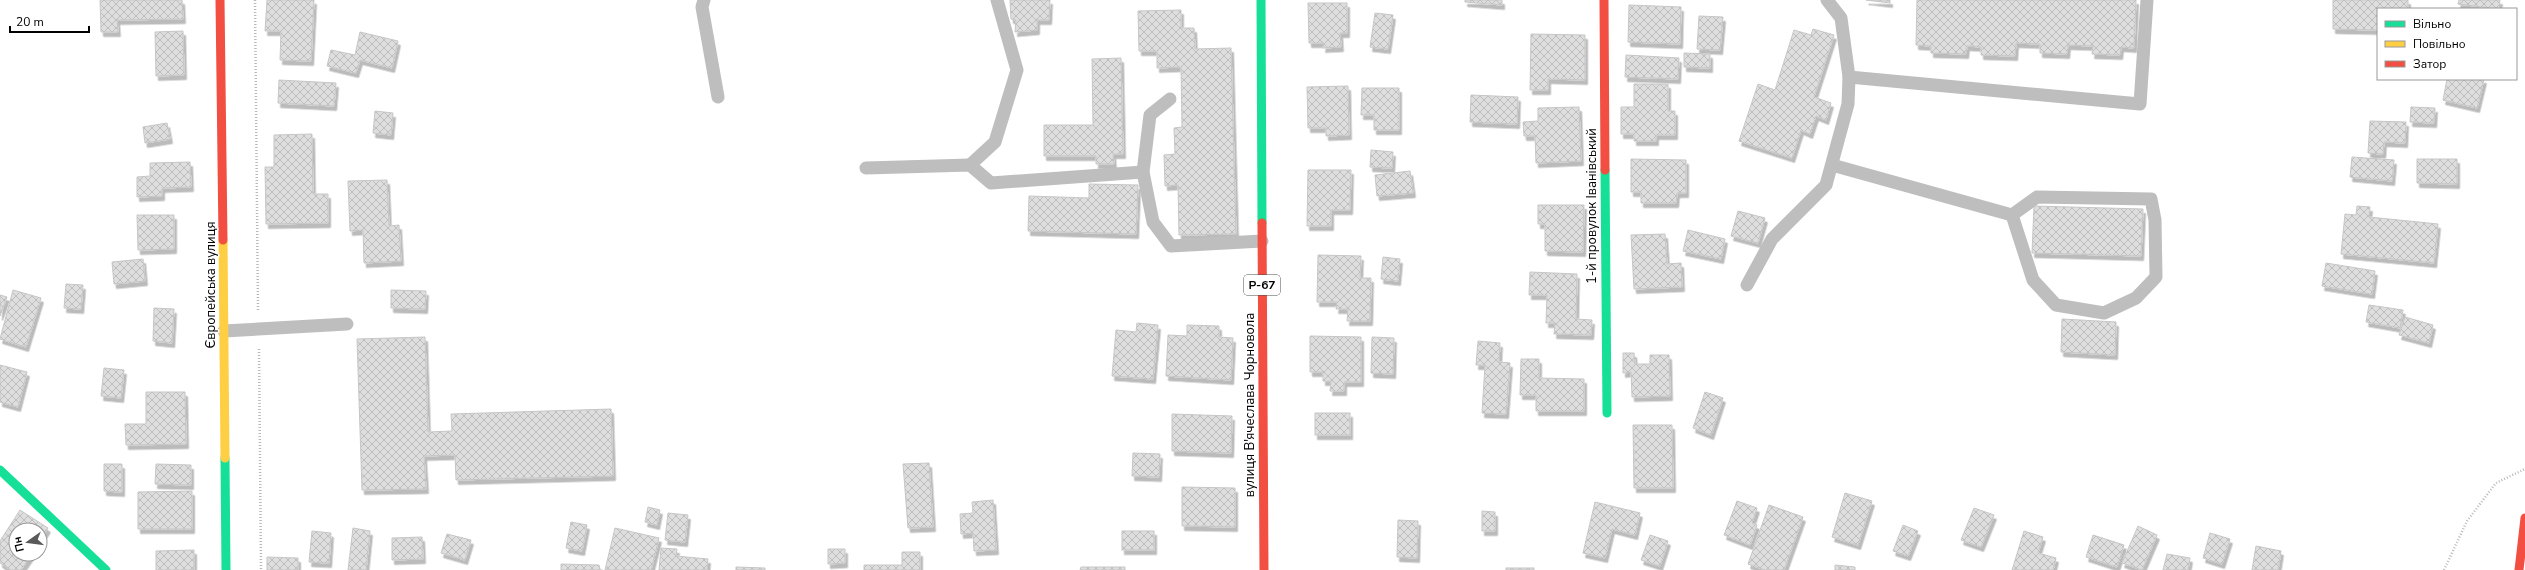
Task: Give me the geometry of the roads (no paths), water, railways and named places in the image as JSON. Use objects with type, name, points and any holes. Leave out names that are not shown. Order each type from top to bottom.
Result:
[{"type":"street","name":"Європейська вулиця","points":[[220,0],[226,570]]},
{"type":"street","name":"вулиця В'ячеслава Чорновола","points":[[1261,0],[1264,570]]},
{"type":"street","name":"1-й провулок Іванівський","points":[[1604,0],[1606,413]]},
{"type":"street","points":[[0,470],[106,570]]},
{"type":"street","points":[[2519,570],[2525,518]]},
{"type":"lane","points":[[704,0],[702,7],[718,97]]},
{"type":"lane","points":[[866,168],[970,165],[995,142],[1017,70],[997,0]]},
{"type":"lane","points":[[1747,285],[1772,239],[1826,185],[1832,165],[1848,104],[1849,77],[1841,18],[1827,0]]},
{"type":"lane","points":[[1849,77],[2140,104],[2147,0]]},
{"type":"lane","points":[[1170,99],[1150,115],[1143,172],[1153,222],[1171,246],[1262,241]]},
{"type":"lane","points":[[970,165],[991,183],[1143,172]]},
{"type":"lane","points":[[1832,165],[2012,215]]},
{"type":"lane","points":[[2037,197],[2151,199],[2155,220],[2156,277],[2136,298],[2104,313],[2056,305],[2033,280],[2012,215],[2037,197]]},
{"type":"lane","points":[[224,331],[347,324]]}]
